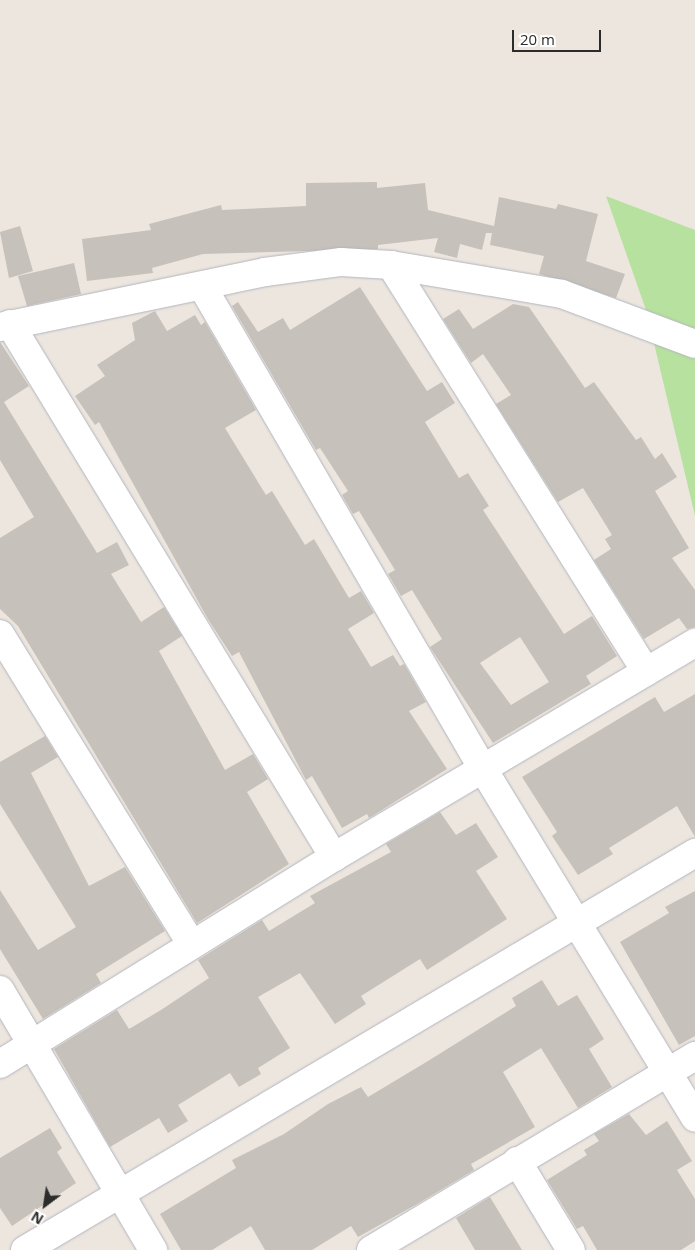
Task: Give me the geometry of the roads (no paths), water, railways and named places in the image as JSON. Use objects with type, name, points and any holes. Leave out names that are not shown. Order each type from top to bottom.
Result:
[{"type":"street","points":[[334,857],[5,326],[202,286],[341,262],[391,265],[562,294],[695,344]]},
{"type":"street","points":[[391,265],[646,672]]},
{"type":"street","points":[[202,286],[483,769],[579,923],[695,1118]]},
{"type":"street","points":[[0,634],[192,946]]},
{"type":"street","points":[[0,1064],[334,857],[695,643]]},
{"type":"street","points":[[25,1250],[695,853]]},
{"type":"street","points":[[0,990],[118,1194],[153,1250]]},
{"type":"street","points":[[371,1250],[666,1071],[695,1056]]},
{"type":"street","points":[[517,1161],[571,1250]]}]
